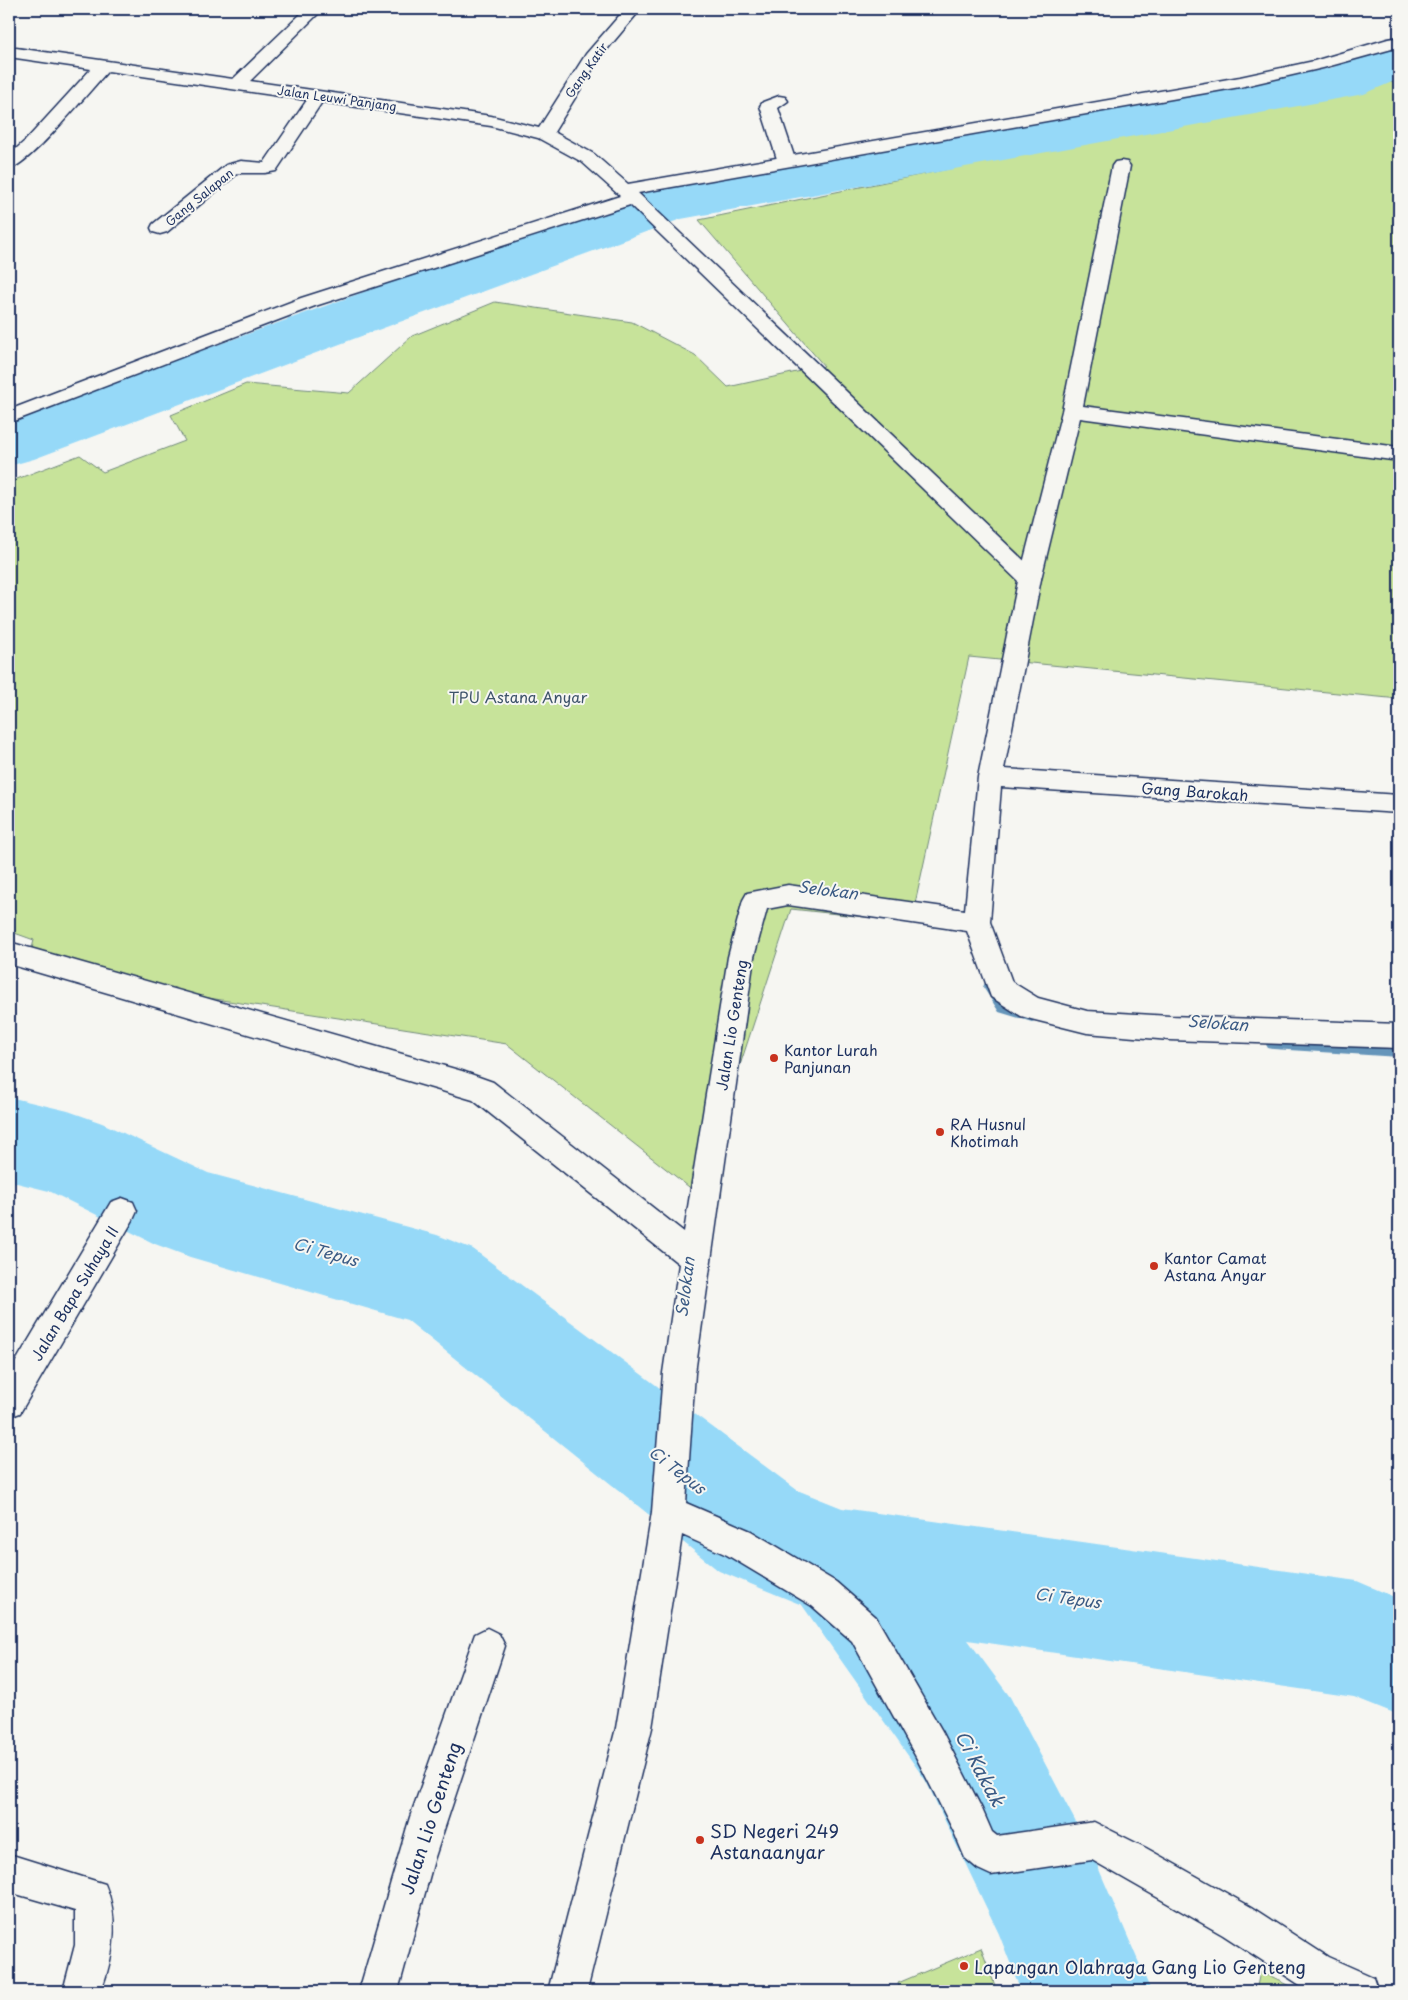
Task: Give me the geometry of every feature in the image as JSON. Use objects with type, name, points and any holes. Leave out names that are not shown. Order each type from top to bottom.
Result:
[{"type":"street","points":[[238,84],[315,9]]},
{"type":"street","name":"Gang Katir","points":[[544,134],[592,57],[633,9]]},
{"type":"street","points":[[9,417],[308,302],[786,159],[1230,84],[1328,63],[1396,42]]},
{"type":"street","name":"Jalan Leuwi Panjang","points":[[9,52],[491,122],[544,134],[588,158],[639,204],[1030,579]]},
{"type":"street","points":[[9,164],[32,144],[104,66]]},
{"type":"street","name":"Gang Salapan","points":[[160,228],[232,169],[239,166],[264,169],[270,167],[318,96]]},
{"type":"street","points":[[779,101],[769,106],[786,159]]},
{"type":"street","points":[[1122,166],[1072,411],[1030,579],[990,777],[977,922],[1001,990],[1031,1008],[1087,1022],[1170,1028],[1399,1036]]},
{"type":"street","points":[[1072,411],[1399,454]]},
{"type":"street","name":"Gang Barokah","points":[[990,777],[1399,804]]},
{"type":"street","name":"Jalan Lio Genteng","points":[[676,1518],[679,1373],[741,957],[756,900],[788,895],[977,922]]},
{"type":"street","points":[[9,952],[462,1083],[483,1091],[695,1259]]},
{"type":"street","name":"Jalan Bapa Suhaya II","points":[[9,1402],[122,1211]]},
{"type":"street","points":[[567,1991],[634,1728],[640,1685],[676,1518],[739,1543],[824,1594],[864,1629],[929,1744],[978,1845],[991,1856],[1094,1841],[1133,1861],[1236,1921],[1314,1971],[1359,1991]]},
{"type":"street","name":"Jalan Lio Genteng","points":[[378,1991],[391,1941],[444,1767],[487,1646]]},
{"type":"street","points":[[9,1873],[92,1897],[97,1923],[92,1964],[82,1991]]},
{"type":"green space","name":"TPU Astana Anyar","points":[[1384,80],[1399,84],[1399,699],[969,657],[911,922],[791,909],[698,1194],[507,1044],[27,970],[34,940],[9,931],[9,482],[80,455],[103,472],[185,441],[171,415],[246,384],[349,393],[412,336],[495,302],[632,322],[695,355],[728,387],[824,366],[699,220]]},
{"type":"green space","name":"Lapangan Olahraga Gang Lio Genteng","points":[[981,1948],[997,1991],[900,1991],[898,1983]]},
{"type":"green space","points":[[1260,1972],[1300,1991],[1256,1991]]},
{"type":"waterway","points":[[9,444],[667,203],[1344,82],[1377,69],[1399,55]]},
{"type":"waterway","name":"Selokan","points":[[990,987],[1004,1008],[1032,1016]]},
{"type":"waterway","name":"Selokan","points":[[1273,1043],[1399,1051]]},
{"type":"waterway","name":"Ci Tepus","points":[[9,1139],[68,1153],[190,1213],[437,1282],[759,1531],[842,1565]]},
{"type":"waterway","points":[[683,1515],[690,1477]]},
{"type":"waterway","name":"Ci Tepus","points":[[842,1565],[1357,1639],[1399,1657]]},
{"type":"waterway","name":"Ci Kakak","points":[[842,1565],[968,1739],[1047,1898],[1086,1991]]},
{"type":"place","name":"Kantor Lurah Panjunan","points":[[774,1058]]},
{"type":"place","name":"RA Husnul Khotimah","points":[[940,1132]]},
{"type":"place","name":"Kantor Camat Astana Anyar","points":[[1154,1266]]},
{"type":"place","name":"SD Negeri 249 Astanaanyar","points":[[700,1840]]},
{"type":"place","name":"Lapangan Olahraga Gang Lio Genteng","points":[[964,1966]]}]
